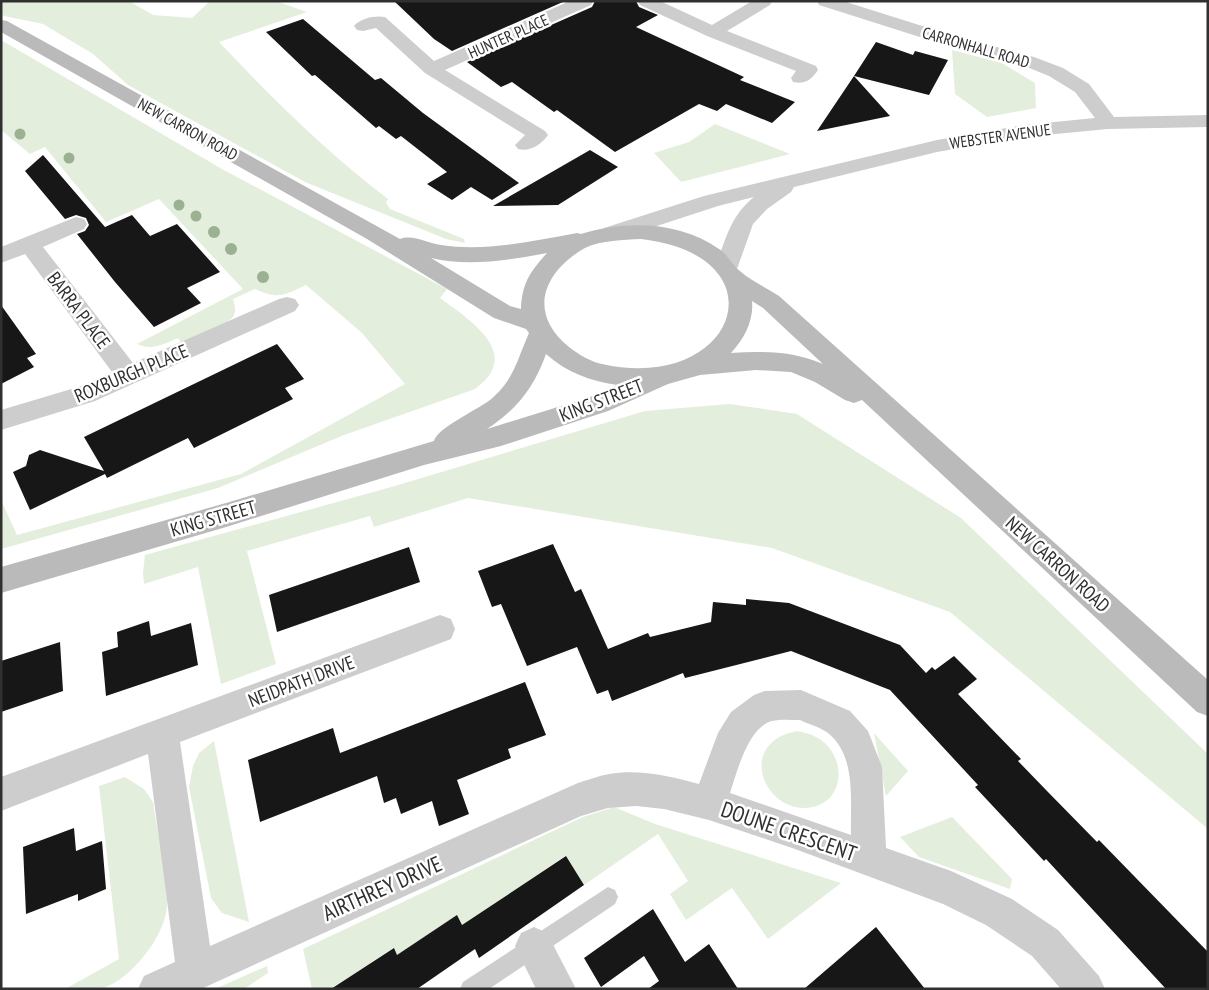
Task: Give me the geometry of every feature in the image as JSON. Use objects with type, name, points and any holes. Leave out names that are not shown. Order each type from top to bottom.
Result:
[{"type":"main road","name":"NEW CARRON ROAD","points":[[1,25],[375,234],[502,312],[539,329]]},
{"type":"main road","name":"NEW CARRON ROAD","points":[[375,234],[439,252],[471,255],[512,251],[604,235],[641,232],[670,236],[696,245],[718,259],[730,273],[771,302],[1208,700]]},
{"type":"main road","points":[[604,235],[579,243],[561,253],[546,267],[536,282],[532,299],[533,317],[539,329],[561,355],[590,370],[626,378],[662,376],[696,366],[715,355],[729,341],[738,326],[742,309],[740,293],[730,273]]},
{"type":"main road","name":"KING STREET","points":[[424,454],[478,422],[506,402],[523,380],[539,329]]},
{"type":"main road","name":"NEW CARRON ROAD","points":[[696,366],[763,361],[791,363],[831,378],[908,427]]},
{"type":"main road","name":"KING STREET","points":[[1,580],[226,515],[424,454],[510,433],[599,404],[662,376]]},
{"type":"street","name":"HUNTER PLACE","points":[[432,69],[585,1]]},
{"type":"street","points":[[646,1],[713,32],[809,70],[800,78]]},
{"type":"street","points":[[713,32],[764,1]]},
{"type":"street","name":"CARRONHALL ROAD","points":[[825,1],[932,35],[1028,61],[1056,72],[1082,88],[1108,123]]},
{"type":"street","points":[[363,26],[379,21],[432,69],[510,120],[538,135],[525,145]]},
{"type":"street","name":"WEBSTER AVENUE","points":[[604,235],[712,201],[937,146],[1024,131],[1108,123],[1208,121]]},
{"type":"street","name":"WEBSTER AVENUE","points":[[730,273],[740,228],[752,211],[768,197],[796,180]]},
{"type":"street","points":[[1,256],[76,224]]},
{"type":"street","name":"BARRA PLACE","points":[[29,244],[129,376]]},
{"type":"street","name":"ROXBURGH PLACE","points":[[1,420],[86,394],[129,376],[254,311],[287,305]]},
{"type":"street","name":"NEIDPATH DRIVE","points":[[1,794],[440,629]]},
{"type":"street","name":"DOUNE CRESCENT","points":[[709,803],[730,744],[742,723],[765,706],[801,704],[839,722],[856,742],[865,767],[869,859]]},
{"type":"street","points":[[162,733],[195,972]]},
{"type":"street","name":"DOUNE CRESCENT","points":[[608,791],[636,789],[664,792],[709,803],[951,889],[999,912],[1045,943],[1086,989]]},
{"type":"street","name":"AIRTHREY DRIVE","points":[[158,989],[578,800],[608,791]]},
{"type":"street","points":[[534,946],[557,989]]},
{"type":"lane","points":[[470,989],[608,897]]},
{"type":"green space","points":[[1,1],[129,1],[153,15],[192,18],[210,1],[276,1],[307,12],[219,42],[300,124],[343,163],[388,199],[386,203],[390,209],[464,239],[465,243],[446,239],[305,182],[128,85],[93,54],[43,24],[4,16],[1,14]]},
{"type":"green space","points":[[1,40],[222,169],[447,289],[440,298],[477,327],[487,339],[493,351],[494,363],[489,376],[475,389],[344,435],[218,488],[1,549],[1,500],[17,535],[241,474],[405,384],[362,333],[306,285],[281,295],[255,289],[233,299],[235,311],[232,318],[214,329],[181,343],[178,338],[153,347],[137,344],[243,289],[159,199],[106,222],[45,147],[30,154],[1,130]]},
{"type":"green space","points":[[952,50],[1002,63],[1035,83],[1036,108],[987,117],[955,94]]},
{"type":"green space","points":[[715,124],[790,154],[681,182],[654,153],[689,142]]},
{"type":"green space","points":[[730,404],[797,414],[961,518],[1208,754],[1208,829],[950,612],[772,548],[468,498],[374,527],[370,516],[247,551],[276,664],[221,684],[198,567],[144,584],[145,555],[395,486],[645,411]]},
{"type":"green space","points":[[797,731],[812,735],[827,745],[832,752],[838,769],[836,787],[832,795],[824,802],[813,807],[796,807],[781,801],[770,791],[763,777],[762,763],[766,749],[778,738]]},
{"type":"green space","points":[[874,733],[908,771],[886,796]]},
{"type":"green space","points":[[214,741],[249,922],[222,913],[211,898],[189,787],[193,766],[199,753]]},
{"type":"green space","points":[[125,777],[144,789],[153,802],[165,876],[166,913],[162,926],[147,953],[126,975],[103,988],[65,989],[119,959],[99,786]]},
{"type":"green space","points":[[614,807],[655,824],[841,883],[768,939],[732,888],[686,920],[670,894],[688,881],[658,834],[584,885],[565,856],[462,925],[397,955],[393,948],[331,989],[312,989],[303,949],[583,817]]},
{"type":"green space","points":[[952,817],[1012,879],[1010,889],[919,857],[900,837]]},
{"type":"green space","points":[[267,966],[268,973],[244,989],[215,989]]},
{"type":"building","points":[[394,1],[565,1],[452,51],[434,39]]},
{"type":"building","points":[[595,1],[636,1],[639,7],[658,15],[636,27],[744,77],[740,80],[795,102],[772,123],[726,104],[717,111],[699,104],[615,152],[557,110],[554,112],[512,82],[501,87],[467,62],[592,7]]},
{"type":"building","points":[[303,19],[375,80],[381,78],[423,113],[519,183],[492,200],[471,187],[452,200],[427,184],[447,172],[401,136],[396,139],[379,126],[376,128],[315,75],[312,76],[266,32]]},
{"type":"building","points":[[876,42],[913,55],[915,51],[948,60],[929,95],[854,76]]},
{"type":"building","points":[[854,76],[890,116],[817,131]]},
{"type":"building","points":[[590,150],[618,167],[558,205],[493,206]]},
{"type":"building","points":[[43,155],[105,227],[132,215],[150,236],[177,224],[220,272],[187,288],[201,303],[154,327],[77,234],[85,231],[89,225],[86,218],[76,215],[65,219],[25,171]]},
{"type":"building","points":[[1,305],[36,354],[27,358],[34,367],[1,384]]},
{"type":"building","points":[[277,344],[304,379],[285,388],[293,399],[194,448],[188,438],[107,478],[105,474],[30,510],[13,472],[26,466],[29,455],[40,450],[104,471],[84,437]]},
{"type":"building","points":[[553,544],[575,592],[581,589],[608,649],[648,633],[650,637],[711,622],[713,602],[746,605],[746,599],[789,603],[900,645],[926,673],[932,667],[935,670],[954,656],[977,679],[958,694],[1021,759],[1018,761],[1047,791],[1097,842],[1099,840],[1208,952],[1208,989],[1166,989],[1046,859],[1044,861],[975,787],[978,785],[890,690],[791,651],[685,678],[683,673],[612,701],[608,690],[597,694],[577,647],[527,666],[501,604],[492,607],[478,571]]},
{"type":"building","points":[[409,547],[420,582],[277,632],[269,595]]},
{"type":"building","points":[[149,621],[151,636],[191,623],[198,665],[106,696],[102,652],[118,647],[117,632]]},
{"type":"building","points":[[60,642],[63,691],[1,712],[1,661]]},
{"type":"building","points":[[525,682],[546,735],[508,749],[511,758],[457,780],[469,814],[439,826],[432,801],[401,814],[396,798],[384,803],[377,776],[260,822],[248,760],[333,728],[340,753]]},
{"type":"building","points":[[74,828],[76,851],[102,841],[106,889],[78,901],[78,894],[26,914],[23,847]]},
{"type":"building","points":[[566,856],[584,885],[479,958],[475,949],[417,989],[331,989],[394,948],[397,955],[457,915],[462,925]]},
{"type":"building","points":[[653,909],[685,962],[709,944],[738,989],[648,989],[659,981],[644,956],[601,987],[584,958]]},
{"type":"building","points":[[876,927],[925,989],[804,989]]}]
